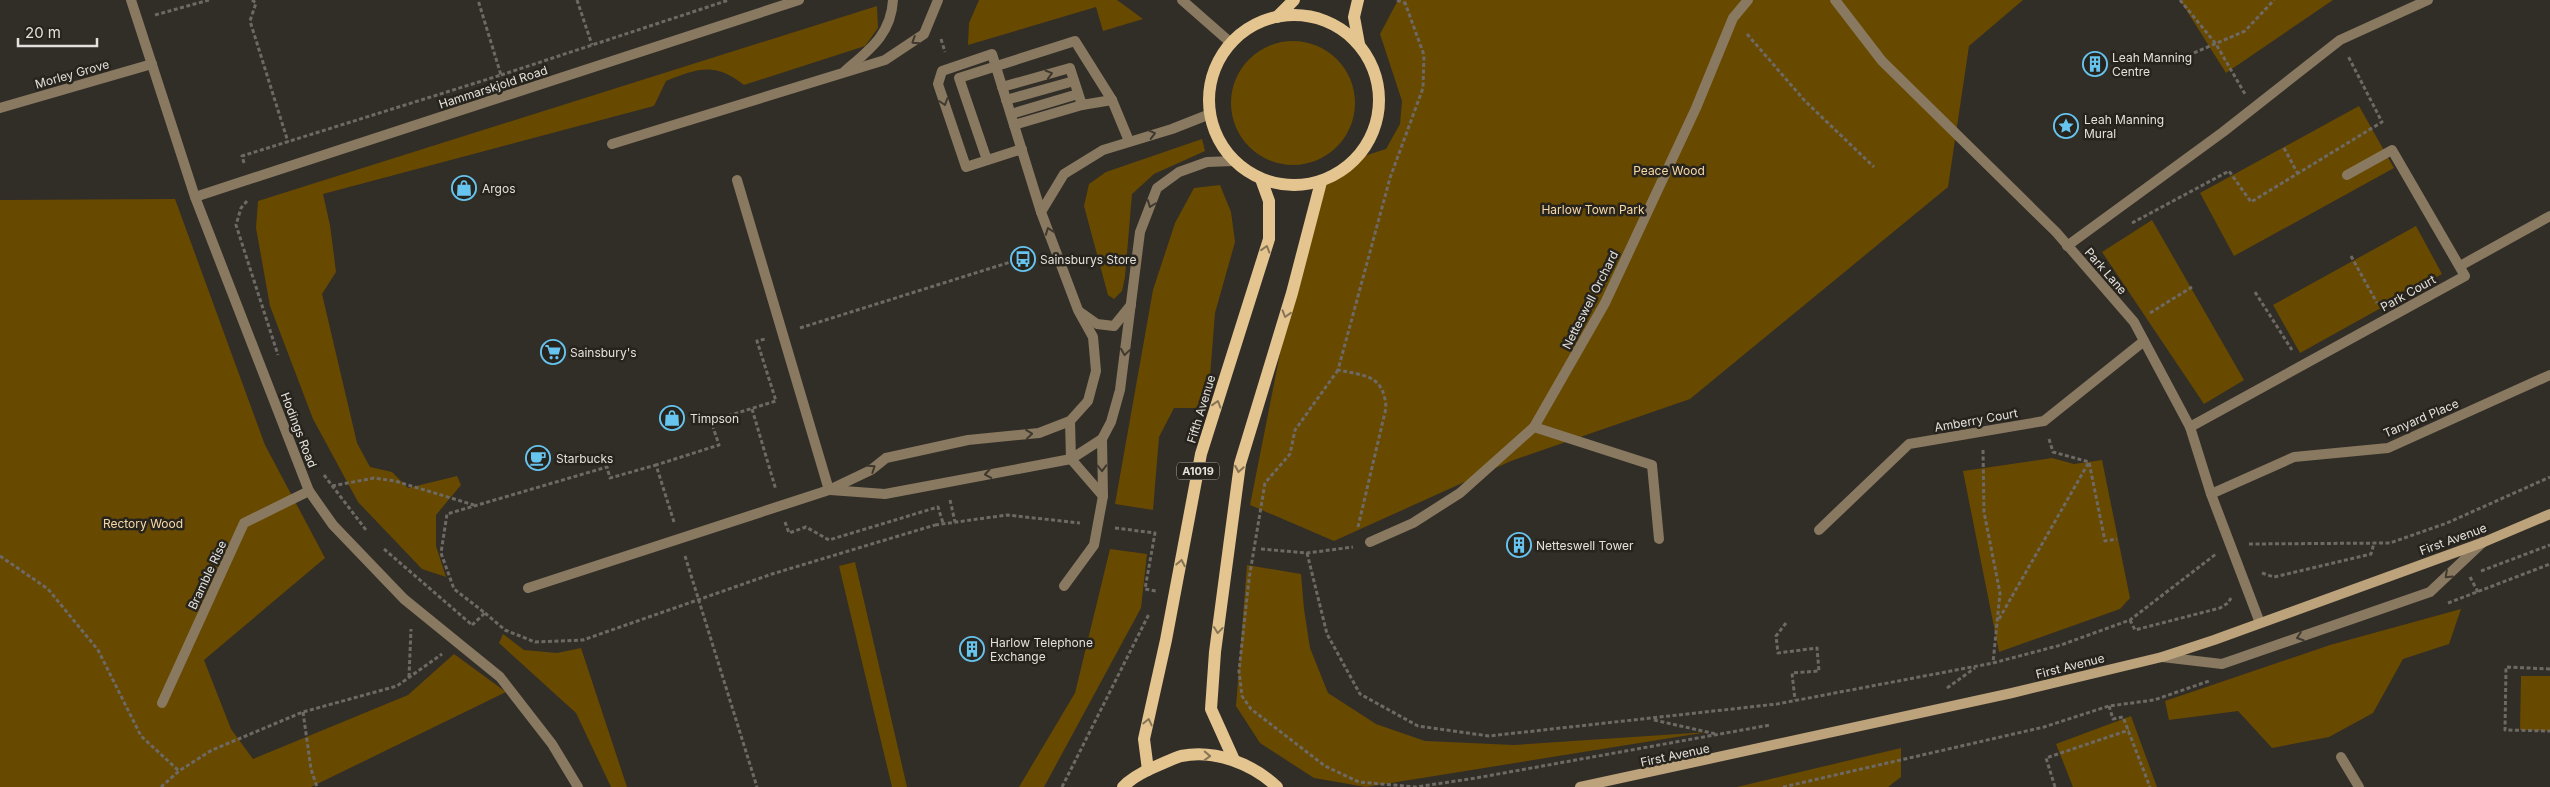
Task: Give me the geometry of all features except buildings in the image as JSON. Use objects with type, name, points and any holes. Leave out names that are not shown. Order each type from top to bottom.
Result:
[{"type":"main road","points":[[1277,16],[1294,0]]},
{"type":"main road","points":[[1358,0],[1354,16],[1359,44]]},
{"type":"main road","points":[[1300,15],[1322,19],[1342,29],[1359,44],[1374,68],[1380,95],[1377,123],[1366,148],[1346,169],[1321,182],[1294,186],[1281,185],[1261,179],[1234,161],[1218,139],[1210,114],[1208,96],[1211,79],[1219,60],[1231,43],[1252,26],[1277,16],[1300,15]]},
{"type":"main road","name":"Fifth Avenue","points":[[1148,770],[1144,739],[1166,640],[1201,454],[1269,238],[1269,201],[1261,179]]},
{"type":"main road","name":"A1019","points":[[1234,760],[1211,709],[1215,652],[1240,464],[1292,292],[1321,182]]},
{"type":"main road","points":[[1123,787],[1148,770],[1181,756],[1211,755],[1234,760],[1258,772],[1277,787]]},
{"type":"street","name":"Hodings Road","points":[[130,0],[195,197],[309,491],[333,526],[412,606],[500,677],[552,744],[578,787]]},
{"type":"street","name":"Hammarskjold Road","points":[[195,197],[799,0]]},
{"type":"street","points":[[840,75],[880,41],[892,12],[893,0]]},
{"type":"street","points":[[612,144],[885,60],[924,34],[938,0]]},
{"type":"street","points":[[1182,0],[1231,43]]},
{"type":"street","name":"Netteswell Orchard","points":[[1370,542],[1413,523],[1460,493],[1534,427],[1605,303],[1696,108],[1734,18],[1748,0]]},
{"type":"street","name":"Park Lane","points":[[1835,0],[1882,61],[2067,246],[2134,322],[2190,427],[2211,494],[2260,623]]},
{"type":"street","points":[[2067,246],[2223,132],[2340,40],[2428,0]]},
{"type":"street","points":[[987,160],[959,78],[1075,41],[1112,100],[1129,141]]},
{"type":"street","points":[[528,588],[829,490],[871,470],[886,458],[968,440],[1039,433],[1070,420],[1088,401],[1096,371],[1093,337],[1078,310],[1041,212],[1022,149],[1014,125],[1011,114],[995,66],[992,54],[942,71],[938,84],[966,167],[1022,149]]},
{"type":"street","name":"Morley Grove","points":[[0,108],[152,64]]},
{"type":"street","points":[[1002,88],[1070,68],[1082,105]]},
{"type":"street","points":[[1006,100],[1074,81]]},
{"type":"street","points":[[1011,114],[1078,94]]},
{"type":"street","points":[[1014,125],[1082,105],[1112,100]]},
{"type":"street","points":[[1041,212],[1064,174],[1103,150],[1172,129],[1210,114]]},
{"type":"street","points":[[2346,175],[2392,150],[2460,266],[2550,216]]},
{"type":"street","points":[[1064,586],[1094,545],[1103,496],[1102,439],[1111,422],[1120,390],[1140,232],[1157,188],[1179,172],[1207,162],[1234,161]]},
{"type":"street","points":[[737,180],[829,490]]},
{"type":"street","name":"Park Court","points":[[2190,427],[2465,276],[2460,266]]},
{"type":"street","points":[[1078,310],[1097,324],[1114,326],[1132,304]]},
{"type":"street","name":"Amberry Court","points":[[1819,530],[1909,444],[2044,421],[2144,341]]},
{"type":"street","name":"Tanyard Place","points":[[2211,494],[2294,457],[2388,448],[2550,375]]},
{"type":"street","points":[[1070,420],[1071,459],[1103,496]]},
{"type":"street","points":[[1534,427],[1652,465],[1660,538]]},
{"type":"street","points":[[829,490],[885,494],[1071,459],[1102,439]]},
{"type":"street","name":"Bramble Rise","points":[[162,703],[244,523],[309,491]]},
{"type":"street","name":"First Avenue","points":[[1580,787],[2003,695],[2162,657],[2484,542],[2550,514]]},
{"type":"street","points":[[2162,657],[2222,664],[2430,592],[2484,542]]},
{"type":"street","points":[[2341,757],[2359,787]]},
{"type":"path","points":[[137,20],[209,0]]},
{"type":"path","points":[[252,0],[256,4],[250,21],[288,142]]},
{"type":"path","points":[[478,0],[501,75]]},
{"type":"path","points":[[577,0],[592,45]]},
{"type":"path","points":[[712,0],[713,5]]},
{"type":"path","points":[[242,156],[501,75],[729,0]]},
{"type":"path","points":[[1397,0],[1404,2],[1424,55],[1424,88],[1390,178],[1338,370],[1295,430],[1290,454],[1265,483],[1249,579],[1239,671],[1242,696],[1251,709],[1325,766],[1360,782],[1416,787],[1720,735],[1776,723]]},
{"type":"path","points":[[2180,0],[2216,44],[2246,95],[2238,101]]},
{"type":"path","points":[[2182,58],[2245,31],[2274,0]]},
{"type":"path","points":[[1734,18],[1805,100],[1874,167]]},
{"type":"path","points":[[2130,225],[2229,171],[2251,202],[2382,122],[2340,40]]},
{"type":"path","points":[[2284,148],[2298,174]]},
{"type":"path","points":[[253,194],[241,208],[236,225],[280,361]]},
{"type":"path","points":[[2351,256],[2386,319]]},
{"type":"path","points":[[1020,260],[757,341],[776,401],[711,421],[719,445],[610,478],[607,467],[447,514],[442,553],[454,590],[506,630],[536,642],[583,640],[772,574],[935,525],[1007,515],[1080,523]]},
{"type":"path","points":[[2134,322],[2192,287]]},
{"type":"path","points":[[2255,292],[2302,366]]},
{"type":"path","points":[[1338,370],[1364,376],[1378,382],[1385,393],[1386,408],[1358,529]]},
{"type":"path","points":[[2044,421],[2053,452],[2090,462]]},
{"type":"path","points":[[1983,432],[1984,512],[2000,593],[1993,663]]},
{"type":"path","points":[[2090,462],[2105,541],[2117,539]]},
{"type":"path","points":[[1997,622],[2090,462]]},
{"type":"path","points":[[656,465],[757,787]]},
{"type":"path","points":[[320,466],[332,486],[367,532]]},
{"type":"path","points":[[1307,553],[1327,634],[1360,694],[1418,726],[1488,736],[1650,719],[1795,700],[1993,663],[2061,645],[2130,620],[2230,544],[2390,543],[2447,523],[2550,477]]},
{"type":"path","points":[[332,486],[374,478],[395,481],[475,505]]},
{"type":"path","points":[[1111,527],[1155,533],[1145,589],[1156,590],[1155,598]]},
{"type":"path","points":[[1261,549],[1307,553],[1354,547],[1356,538]]},
{"type":"path","points":[[2258,565],[2267,576],[2274,577],[2371,554],[2374,543]]},
{"type":"path","points":[[2250,544],[2253,550]]},
{"type":"path","points":[[2478,592],[2470,576],[2550,544]]},
{"type":"path","points":[[380,546],[472,625],[485,613]]},
{"type":"path","points":[[0,556],[48,589],[98,650],[141,736],[179,771]]},
{"type":"path","points":[[2441,605],[2550,564]]},
{"type":"path","points":[[2130,620],[2135,630],[2202,612],[2228,603],[2234,592]]},
{"type":"path","points":[[1062,787],[1154,605]]},
{"type":"path","points":[[409,678],[412,606]]},
{"type":"path","points":[[1786,623],[1776,636],[1778,653],[1817,648],[1819,671],[1792,674],[1795,700]]},
{"type":"path","points":[[161,787],[179,771],[212,750],[303,712],[397,686],[444,653]]},
{"type":"path","points":[[1946,689],[1977,666]]},
{"type":"path","points":[[2550,669],[2506,667],[2504,730],[2550,731]]},
{"type":"path","points":[[1783,787],[2044,728],[2109,706],[2154,700],[2219,678]]},
{"type":"path","points":[[2109,706],[2114,719],[2124,717],[2150,787]]},
{"type":"path","points":[[303,712],[311,769],[317,787]]},
{"type":"path","points":[[1650,719],[1720,735]]},
{"type":"path","points":[[2055,787],[2046,758],[2129,730]]},
{"type":"green space","points":[[979,0],[1117,0],[1143,19],[1103,31],[1096,7],[968,45],[969,23]]},
{"type":"green space","name":"Harlow Town Park","points":[[1398,0],[2023,0],[1969,46],[1948,187],[1690,399],[1511,461],[1334,541],[1250,505],[1292,293],[1321,182],[1354,165],[1355,159],[1386,149],[1400,124],[1402,101],[1380,34]]},
{"type":"green space","points":[[2180,0],[2333,0],[2226,73]]},
{"type":"green space","points":[[877,6],[878,28],[865,46],[744,85],[734,78],[715,70],[697,70],[666,81],[654,106],[323,194],[330,225],[336,272],[322,294],[357,443],[370,467],[392,472],[408,488],[457,476],[461,485],[436,515],[436,546],[446,577],[422,569],[358,502],[313,419],[270,306],[256,228],[258,201]]},
{"type":"green space","points":[[1293,41],[1317,46],[1328,51],[1337,59],[1345,68],[1350,79],[1355,103],[1350,127],[1345,138],[1337,147],[1328,155],[1317,160],[1293,165],[1269,160],[1258,155],[1249,147],[1241,138],[1236,127],[1231,103],[1236,79],[1241,68],[1249,59],[1258,51],[1269,46]]},
{"type":"green space","points":[[2359,106],[2394,168],[2234,256],[2200,193]]},
{"type":"green space","points":[[1202,139],[1205,151],[1154,174],[1132,194],[1125,277],[1122,291],[1114,299],[1108,295],[1084,206],[1089,184],[1106,172]]},
{"type":"green space","points":[[1220,185],[1231,212],[1235,242],[1215,313],[1209,389],[1198,408],[1174,408],[1159,437],[1153,510],[1115,504],[1153,290],[1175,223],[1194,188]]},
{"type":"green space","name":"Rectory Wood","points":[[175,199],[265,445],[325,558],[204,660],[231,729],[253,759],[408,695],[454,654],[506,692],[311,787],[0,787],[0,200]]},
{"type":"green space","points":[[2152,220],[2244,380],[2204,404],[2102,252]]},
{"type":"green space","points":[[2416,226],[2442,274],[2300,353],[2273,305]]},
{"type":"green space","points":[[2052,458],[2074,464],[2102,460],[2130,598],[2120,609],[1999,652],[1963,471]]},
{"type":"green space","points":[[1110,549],[1147,554],[1141,608],[1044,787],[1019,787],[1075,693]]},
{"type":"green space","points":[[855,562],[907,787],[892,787],[839,566]]},
{"type":"green space","points":[[1247,565],[1301,574],[1310,648],[1328,693],[1376,724],[1425,741],[1514,745],[1708,732],[1366,787],[1314,778],[1260,743],[1236,706]]},
{"type":"green space","points":[[2461,609],[2449,644],[2403,659],[2373,713],[2329,737],[2272,748],[2238,711],[2169,720],[2165,701],[2330,645]]},
{"type":"green space","points":[[503,634],[524,650],[557,653],[581,648],[627,787],[611,787],[576,713],[499,643]]},
{"type":"green space","points":[[2521,676],[2550,676],[2550,731],[2520,730]]},
{"type":"green space","points":[[2131,716],[2157,787],[2073,787],[2056,744]]},
{"type":"green space","points":[[1901,748],[1901,777],[1888,787],[1737,787]]},
{"type":"place","name":"Leah Manning Centre","points":[[2095,64]]},
{"type":"place","name":"Leah Manning Mural","points":[[2066,126]]},
{"type":"place","name":"Argos","points":[[464,188]]},
{"type":"place","name":"Sainsburys Store","points":[[1023,259]]},
{"type":"place","name":"Sainsbury's","points":[[553,352]]},
{"type":"place","name":"Timpson","points":[[672,418]]},
{"type":"place","name":"Starbucks","points":[[538,458]]},
{"type":"place","name":"Netteswell Tower","points":[[1519,545]]},
{"type":"place","name":"Harlow Telephone Exchange","points":[[972,649]]},
{"type":"park label","name":"Peace Wood","points":[[1669,170]]}]
